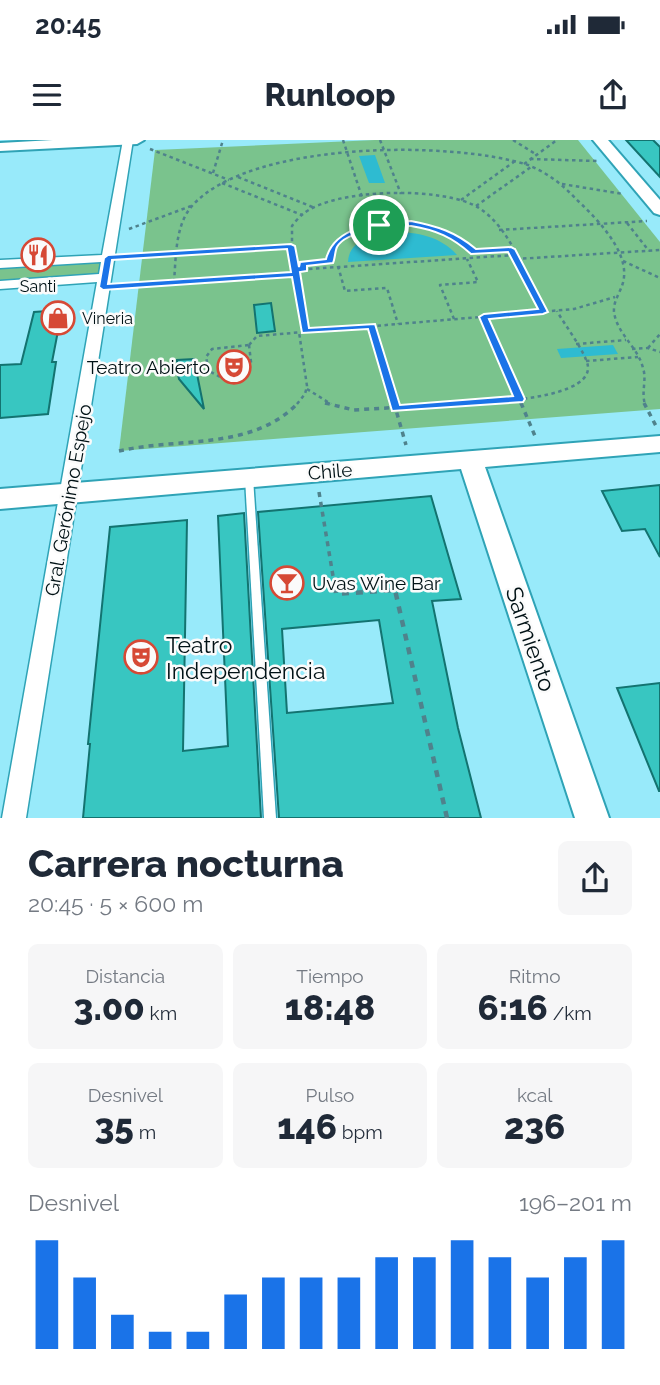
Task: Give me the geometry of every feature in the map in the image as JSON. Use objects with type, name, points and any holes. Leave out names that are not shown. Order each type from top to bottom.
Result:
[{"type":"street","name":"Gral. Gerónimo Espejo","points":[[14,818],[128,140]]},
{"type":"street","points":[[0,147],[137,140]]},
{"type":"street","points":[[600,140],[660,210]]},
{"type":"street","points":[[0,264],[108,258]]},
{"type":"street","points":[[0,285],[104,283]]},
{"type":"street","name":"Chile","points":[[0,499],[660,444]]},
{"type":"street","name":"Sarmiento","points":[[470,460],[592,818]]},
{"type":"lane","points":[[249,478],[270,818]]},
{"type":"path","points":[[128,140],[229,180]]},
{"type":"path","points":[[212,173],[223,140]]},
{"type":"path","points":[[343,140],[362,197]]},
{"type":"path","points":[[380,140],[401,194]]},
{"type":"path","points":[[513,140],[537,155]]},
{"type":"path","points":[[523,164],[558,140]]},
{"type":"path","points":[[146,223],[193,205],[236,176],[289,159],[384,149],[444,148],[515,161],[560,183],[621,194]]},
{"type":"path","points":[[530,159],[595,161]]},
{"type":"path","points":[[461,200],[515,161]]},
{"type":"path","points":[[476,206],[531,167]]},
{"type":"path","points":[[236,176],[314,208]]},
{"type":"path","points":[[222,183],[302,215]]},
{"type":"path","points":[[560,183],[598,225],[626,269],[624,282],[615,297],[613,308],[626,340],[644,370],[643,396],[660,434]]},
{"type":"path","points":[[305,331],[291,246],[292,225],[314,208],[362,197],[436,194],[476,206],[499,230],[543,312]]},
{"type":"path","points":[[382,196],[391,224]]},
{"type":"path","points":[[174,282],[181,225],[193,205]]},
{"type":"path","points":[[499,230],[643,221]]},
{"type":"path","points":[[627,223],[649,251]]},
{"type":"path","points":[[294,264],[330,261],[333,246],[342,237],[369,227],[391,224],[418,224],[440,229],[457,237],[474,252],[511,249]]},
{"type":"path","points":[[108,258],[291,246]]},
{"type":"path","points":[[497,250],[500,256]]},
{"type":"path","points":[[104,283],[174,282],[304,269],[500,256],[660,250]]},
{"type":"path","points":[[454,319],[440,285],[478,282],[467,259]]},
{"type":"path","points":[[621,260],[660,278]]},
{"type":"path","points":[[303,263],[304,269]]},
{"type":"path","points":[[338,267],[345,291],[387,288],[398,324]]},
{"type":"path","points":[[249,345],[251,362],[246,373],[222,379],[212,376],[206,357],[212,349],[249,345],[257,336],[543,312],[594,305],[615,297]]},
{"type":"path","points":[[307,389],[327,403],[343,409],[396,409],[520,399],[568,391],[587,376],[589,365],[557,310]]},
{"type":"path","points":[[484,317],[528,420]]},
{"type":"path","points":[[372,326],[402,429]]},
{"type":"path","points":[[119,451],[141,444],[249,434],[284,416],[307,389],[299,332]]},
{"type":"path","points":[[648,348],[660,334]]},
{"type":"path","points":[[577,346],[626,340]]},
{"type":"path","points":[[632,349],[648,348],[660,352]]},
{"type":"path","points":[[584,358],[638,357]]},
{"type":"path","points":[[317,472],[336,594],[395,590],[447,818]]},
{"type":"green space","points":[[375,140],[578,140],[660,242],[660,409],[119,451],[155,150]]},
{"type":"green space","points":[[108,258],[105,278],[0,285],[0,264]]},
{"type":"water","points":[[375,155],[385,183],[369,183],[359,156]]},
{"type":"water","points":[[393,232],[428,236],[443,243],[457,255],[348,262],[349,254],[358,243]]},
{"type":"water","points":[[613,345],[618,354],[561,358],[557,349]]},
{"type":"building","points":[[626,140],[653,140],[660,147],[660,177]]},
{"type":"building","points":[[271,303],[275,331],[257,333],[254,305]]},
{"type":"building","points":[[62,310],[52,362],[56,362],[48,414],[0,418],[0,365],[21,364],[34,312]]},
{"type":"building","points":[[194,359],[204,409],[179,379],[177,370],[177,360]]},
{"type":"building","points":[[660,485],[660,557],[645,529],[622,531],[602,491]]},
{"type":"building","points":[[431,496],[461,599],[432,601],[458,728],[481,818],[279,818],[258,512]],"holes":[[[379,620],[393,703],[287,713],[282,629]]]},
{"type":"building","points":[[244,513],[261,818],[83,818],[110,527],[187,520],[183,751],[228,746],[218,516]]},
{"type":"building","points":[[660,683],[660,791],[659,791],[617,688]]},
{"type":"place","name":"Santi","points":[[38,255]]},
{"type":"place","name":"Vineria","points":[[58,318]]},
{"type":"place","name":"Teatro Abierto","points":[[234,367]]},
{"type":"place","name":"Uvas Wine Bar","points":[[287,583]]},
{"type":"place","name":"Teatro Independencia","points":[[141,657]]},
{"type":"route","points":[[379,225],[342,237],[333,246],[330,261],[303,263],[304,269],[295,270],[296,274],[103,287],[108,258],[291,246],[294,264],[296,274],[305,331],[372,326],[396,409],[520,399],[484,317],[543,312],[511,249],[474,252],[457,237],[433,227],[418,224],[379,225]]}]
